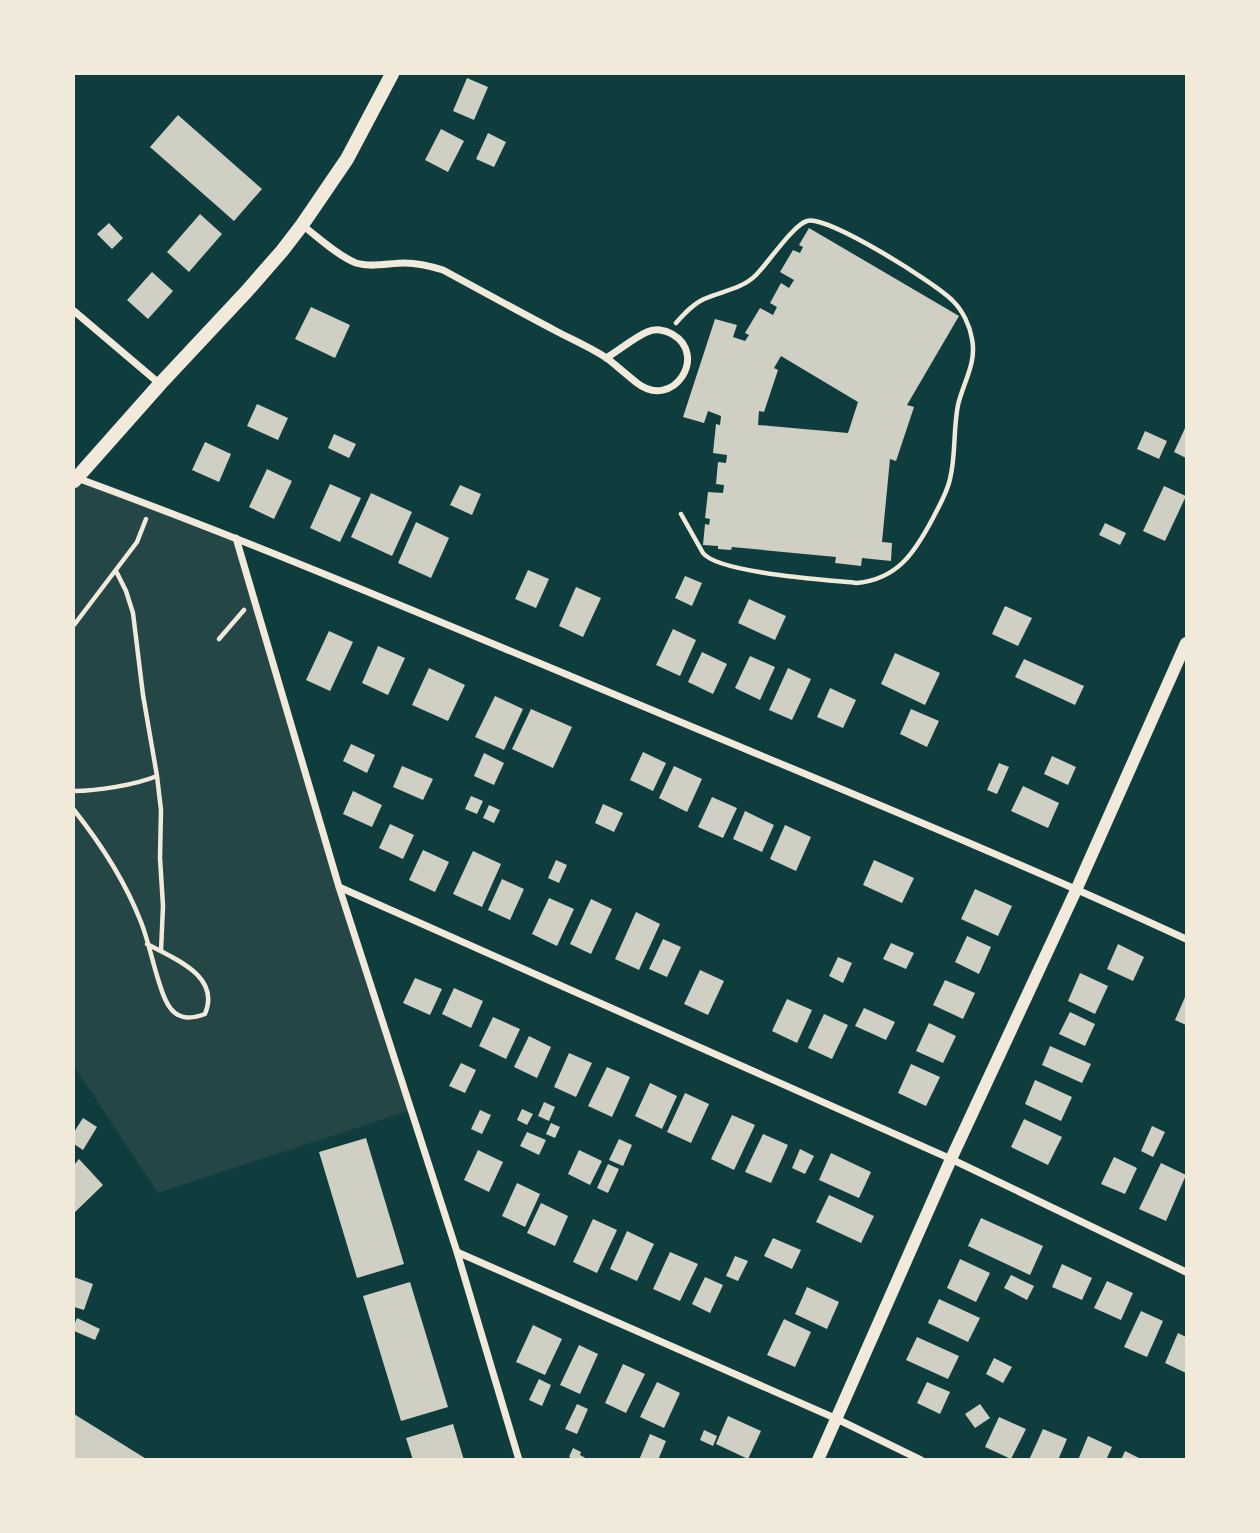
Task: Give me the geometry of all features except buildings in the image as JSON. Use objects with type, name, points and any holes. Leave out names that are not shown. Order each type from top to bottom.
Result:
[{"type":"main road","points":[[75,479],[247,291],[302,225],[347,159],[392,74]]},
{"type":"street","points":[[302,225],[344,257],[357,263],[407,263],[443,270],[606,358],[643,388],[662,390],[672,387],[680,382],[688,364],[683,344],[676,336],[657,330],[647,332],[606,358]]},
{"type":"street","points":[[74,310],[160,384]]},
{"type":"street","points":[[75,479],[236,538],[1077,888],[1186,939]]},
{"type":"street","points":[[236,538],[339,887],[457,1252],[519,1460]]},
{"type":"street","points":[[818,1460],[951,1159],[1077,888],[1186,643]]},
{"type":"street","points":[[339,887],[951,1159],[1186,1272]]},
{"type":"street","points":[[457,1252],[837,1419],[921,1460]]},
{"type":"path","points":[[667,331],[696,303],[748,282],[799,225],[810,219],[849,235],[903,265],[945,294],[961,311],[973,341],[974,354],[958,403],[950,482],[909,557],[884,576],[871,582],[857,583],[754,571],[714,561],[703,553],[681,514]]},
{"type":"path","points":[[74,625],[137,542],[152,506]]},
{"type":"path","points":[[116,571],[134,613],[143,695],[157,776],[161,810],[162,951]]},
{"type":"path","points":[[219,639],[254,598]]},
{"type":"path","points":[[74,791],[111,787],[157,776]]},
{"type":"path","points":[[74,810],[105,853],[125,887],[141,923],[147,944],[167,1004],[173,1012],[185,1018],[194,1019],[205,1014],[209,1005],[208,992],[200,978],[191,968],[147,944]]},
{"type":"shaded area","points":[[77,478],[236,538],[339,887],[411,1110],[158,1193],[74,1066],[74,481]]}]
